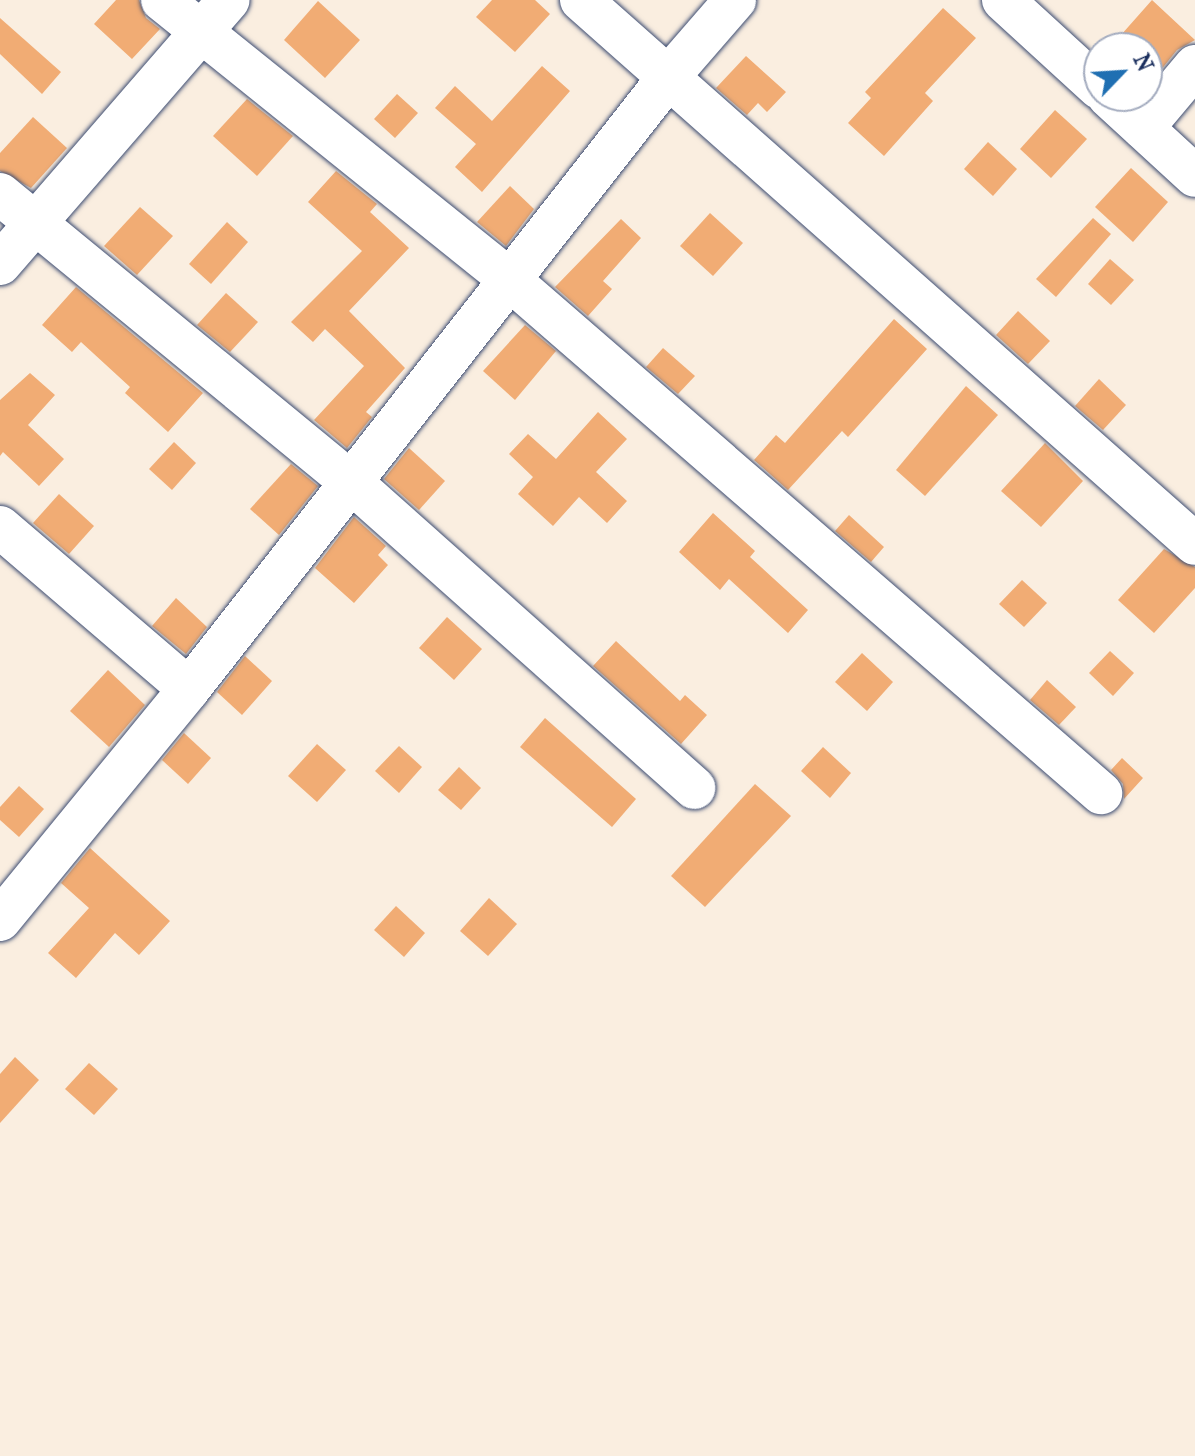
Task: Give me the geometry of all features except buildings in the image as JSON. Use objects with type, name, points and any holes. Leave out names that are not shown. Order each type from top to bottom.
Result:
[{"type":"street","points":[[162,0],[199,35],[510,280],[1101,793]]},
{"type":"street","points":[[0,264],[229,0]]},
{"type":"street","points":[[581,0],[671,74],[1195,544]]},
{"type":"street","points":[[0,920],[189,689],[671,74],[735,0]]},
{"type":"street","points":[[1003,0],[1083,73]]},
{"type":"street","points":[[1143,128],[1195,66]]},
{"type":"street","points":[[1126,112],[1195,176]]},
{"type":"street","points":[[0,194],[34,226],[351,482],[694,788]]},
{"type":"street","points":[[0,527],[189,689]]}]
